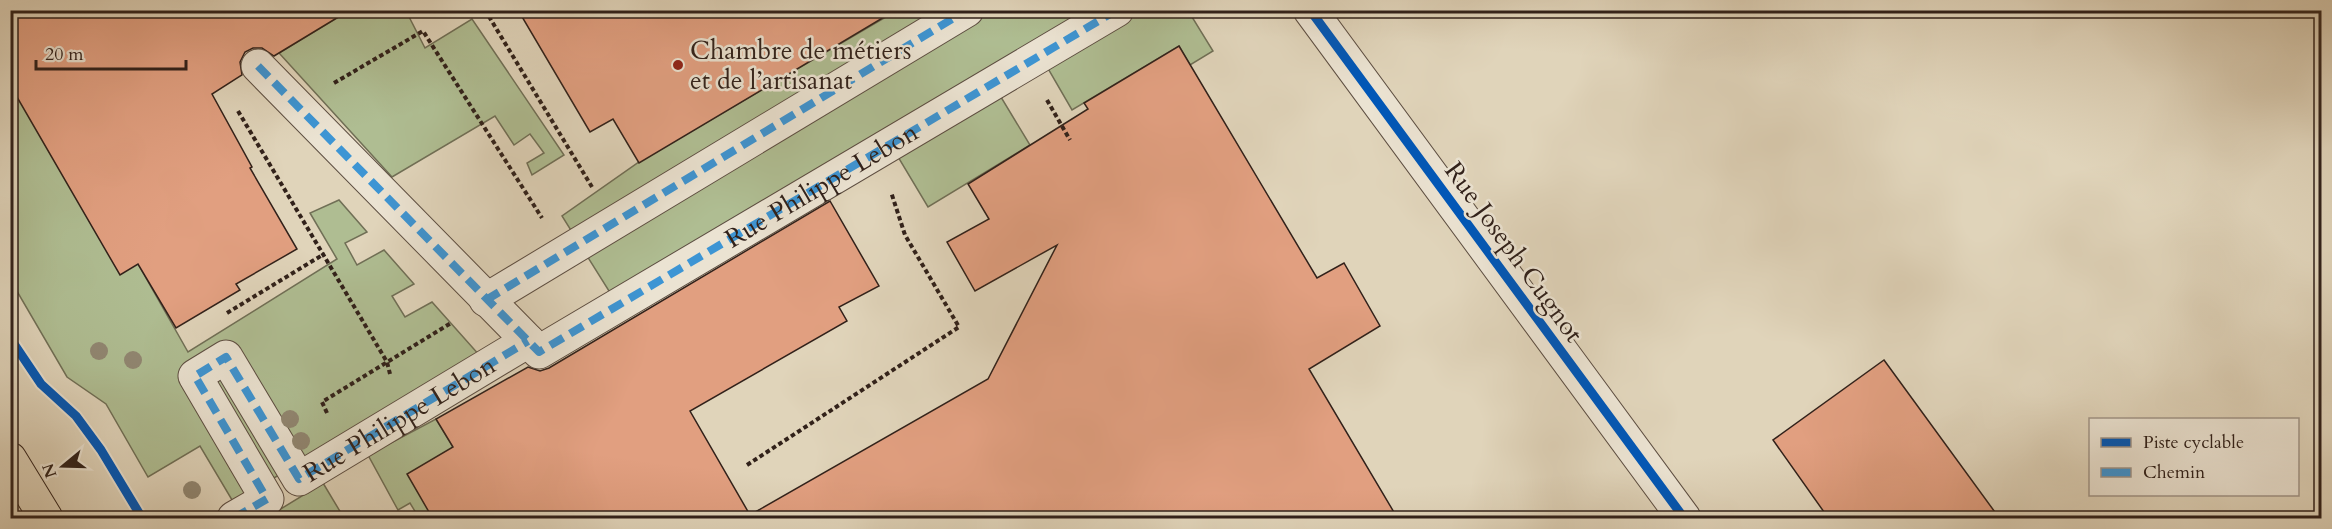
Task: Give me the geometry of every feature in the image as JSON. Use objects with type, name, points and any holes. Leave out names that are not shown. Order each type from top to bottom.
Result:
[{"type":"main road","points":[[10,459],[46,519]]},
{"type":"street","points":[[486,300],[967,10]]},
{"type":"street","name":"Rue Philippe Lebon","points":[[258,66],[539,352],[1117,10]]},
{"type":"street","name":"Rue Joseph Cugnot","points":[[1311,10],[1684,519]]},
{"type":"street","name":"Rue Philippe Lebon","points":[[234,519],[267,499],[195,376],[226,357],[299,479],[528,341]]},
{"type":"path","points":[[485,10],[614,223]]},
{"type":"path","points":[[249,129],[296,105],[423,31],[564,253]]},
{"type":"path","points":[[238,110],[387,362],[399,419]]},
{"type":"path","points":[[747,465],[959,327],[905,235],[878,152]]},
{"type":"path","points":[[219,318],[324,254]]},
{"type":"path","points":[[346,451],[322,402],[486,300]]},
{"type":"green space","points":[[350,10],[406,11],[425,48],[472,19],[564,155],[532,175],[527,163],[544,153],[530,134],[514,145],[495,116],[392,177],[279,53]]},
{"type":"green space","points":[[896,11],[1195,11],[1192,17],[1213,51],[1190,65],[1179,46],[1072,110],[1035,46],[987,74],[1030,145],[928,207],[885,135],[614,299],[562,216],[639,162]]},
{"type":"green space","points":[[10,85],[138,264],[188,352],[337,259],[310,213],[339,200],[367,232],[345,243],[357,265],[384,250],[414,284],[392,296],[405,317],[432,302],[481,357],[297,464],[227,348],[184,374],[255,494],[235,505],[200,446],[148,477],[106,404],[67,377],[11,281]]},
{"type":"green space","points":[[225,366],[286,471],[267,482],[205,378]]},
{"type":"green space","points":[[436,419],[453,447],[431,515],[419,518],[410,503],[398,510],[368,455]]},
{"type":"green space","points":[[323,483],[344,518],[266,518]]},
{"type":"building","points":[[10,10],[350,10],[274,56],[262,48],[253,48],[245,52],[240,62],[242,75],[212,94],[252,167],[250,168],[297,249],[236,284],[240,290],[176,328],[138,264],[120,275],[10,85]]},
{"type":"building","name":"Chambre de métiers et de l’artisanat","points":[[518,10],[896,10],[639,163],[613,119],[590,132]]},
{"type":"building","points":[[1179,46],[1317,278],[1344,263],[1380,326],[1309,369],[1398,519],[433,519],[407,474],[453,447],[436,419],[528,367],[540,371],[549,368],[830,201],[879,286],[839,307],[847,321],[690,411],[750,515],[988,379],[1057,245],[975,291],[947,242],[989,219],[968,184],[1088,109],[1084,103]]},
{"type":"building","points":[[1884,360],[2000,519],[1829,519],[1773,440]]},
{"type":"marked path","points":[[486,300],[967,10]]},
{"type":"marked path","points":[[258,66],[539,352],[1117,10]]},
{"type":"marked path","points":[[234,518],[267,499],[195,376],[226,357],[299,479],[528,341]]},
{"type":"cycle path","points":[[1310,10],[1684,518]]},
{"type":"cycle path","points":[[10,338],[41,384],[76,416],[101,450],[142,518]]},
{"type":"place","name":"Chambre de métiers et de l’artisanat","points":[[678,65]]}]
